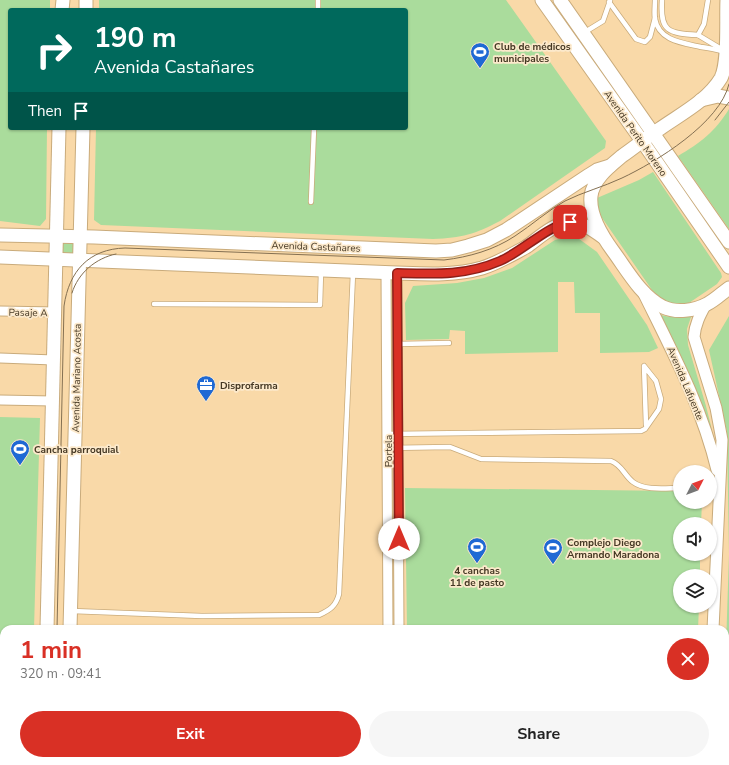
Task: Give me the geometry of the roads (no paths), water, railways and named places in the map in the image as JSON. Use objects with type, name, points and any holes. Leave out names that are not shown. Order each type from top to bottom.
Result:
[{"type":"main road","name":"Avenida Perito Moreno","points":[[542,0],[729,267]]},
{"type":"main road","name":"Avenida Perito Moreno","points":[[560,0],[729,242]]},
{"type":"main road","points":[[727,0],[725,65],[721,77],[701,100],[653,133],[610,166],[596,183],[591,196],[591,206],[604,238],[642,290],[656,302],[672,310],[680,311],[706,304],[729,288]]},
{"type":"main road","points":[[701,100],[718,96],[729,98]]},
{"type":"main road","points":[[47,625],[56,312],[59,130]]},
{"type":"main road","name":"Avenida Mariano Acosta","points":[[70,625],[83,130]]},
{"type":"main road","name":"Avenida Castañares","points":[[0,235],[436,251],[452,250],[487,240],[506,230],[597,170],[610,166]]},
{"type":"main road","points":[[0,257],[449,274],[481,268],[501,260],[553,228],[564,223],[577,223],[587,227],[604,238]]},
{"type":"street","name":"Portela","points":[[391,273],[398,344],[400,625]]},
{"type":"street","name":"Portela","points":[[388,625],[388,434],[391,273]]},
{"type":"street","name":"Avenida Lafuente","points":[[642,290],[669,342],[696,404],[711,446],[713,465]]},
{"type":"street","name":"Avenida Lafuente","points":[[706,304],[698,318],[694,337],[720,424],[722,440],[717,478]]},
{"type":"street","name":"Pasaje A","points":[[0,311],[56,312]]},
{"type":"street","points":[[0,358],[54,360]]},
{"type":"street","points":[[0,400],[53,401]]},
{"type":"street","name":"Avenida Lafuente","points":[[713,625],[716,509]]},
{"type":"lane","points":[[610,1],[636,39],[645,42],[650,37],[655,18],[655,0]]},
{"type":"lane","points":[[662,0],[661,12],[664,25],[670,31],[698,34],[726,52]]},
{"type":"lane","points":[[698,34],[704,24],[708,0]]},
{"type":"lane","points":[[583,33],[603,21],[610,1]]},
{"type":"lane","points":[[655,18],[658,28],[663,35],[673,40],[726,52]]},
{"type":"lane","points":[[311,202],[314,130]]},
{"type":"lane","points":[[154,304],[320,305],[321,270]]},
{"type":"lane","points":[[71,611],[202,616],[318,615],[333,608],[337,602],[339,594],[353,271]]},
{"type":"lane","points":[[398,344],[449,344]]},
{"type":"lane","points":[[388,434],[641,431],[645,429],[646,425],[659,409],[661,399],[656,381],[644,366],[646,425]]},
{"type":"lane","points":[[388,448],[450,447],[481,459],[611,460],[617,463],[634,483],[647,487],[673,488]]},
{"type":"tram line","points":[[57,625],[64,306],[71,282],[83,264],[101,253],[112,249],[125,248],[444,260],[472,255],[507,241],[565,201],[622,178],[668,152],[685,140],[713,113],[723,99],[729,84]]},
{"type":"tram line","points":[[715,120],[729,102]]},
{"type":"tram line","points":[[72,293],[83,273],[95,263],[116,254]]},
{"type":"place","name":"Club de médicos municipales","points":[[480,69]]},
{"type":"place","name":"Disprofarma","points":[[206,402]]},
{"type":"place","name":"Cancha parroquial","points":[[20,466]]},
{"type":"place","name":"4 canchas 11 de pasto","points":[[477,564]]},
{"type":"place","name":"Complejo Diego Armando Maradona","points":[[553,565]]}]
